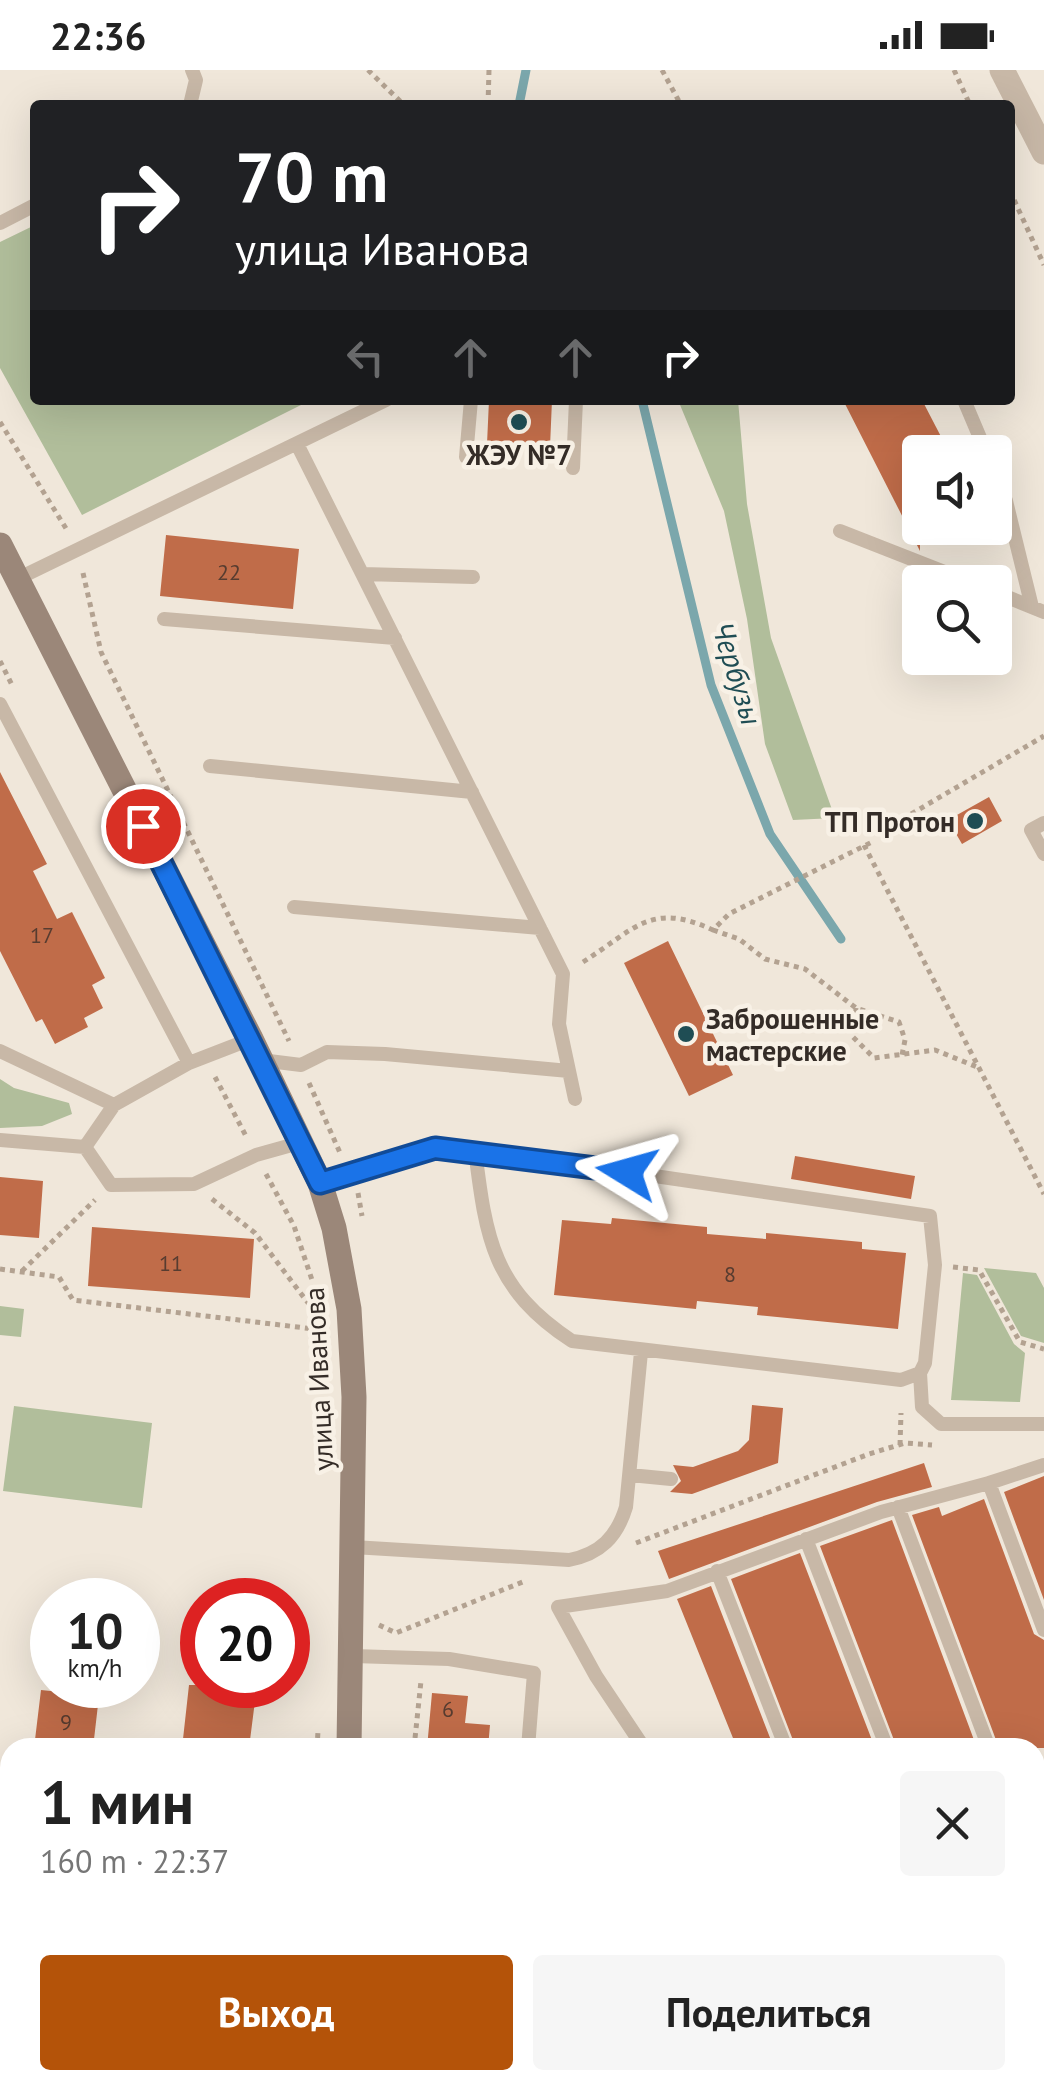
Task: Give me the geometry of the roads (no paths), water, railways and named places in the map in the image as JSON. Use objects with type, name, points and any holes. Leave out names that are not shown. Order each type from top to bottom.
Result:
[{"type":"street","points":[[1002,70],[1044,152]]},
{"type":"street","name":"улица Иванова","points":[[0,546],[256,1050],[320,1183],[334,1228],[348,1309],[354,1397],[349,1738]]},
{"type":"lane","points":[[191,100],[196,80],[192,70]]},
{"type":"lane","points":[[0,223],[30,208]]},
{"type":"lane","points":[[17,579],[77,546],[376,405]]},
{"type":"lane","points":[[470,405],[466,457],[504,460]]},
{"type":"lane","points":[[573,468],[576,405]]},
{"type":"lane","points":[[966,405],[979,435]]},
{"type":"lane","points":[[298,444],[563,974],[559,1024],[575,1099]]},
{"type":"lane","points":[[1012,521],[1038,610]]},
{"type":"lane","points":[[840,531],[927,565]]},
{"type":"lane","points":[[362,574],[473,577]]},
{"type":"lane","points":[[1012,599],[1038,610]]},
{"type":"lane","points":[[164,618],[395,638]]},
{"type":"lane","points":[[0,704],[190,1062]]},
{"type":"lane","points":[[210,766],[472,792]]},
{"type":"lane","points":[[1044,823],[1031,830],[1044,854]]},
{"type":"lane","points":[[294,907],[540,928]]},
{"type":"lane","points":[[0,1050],[114,1106]]},
{"type":"lane","points":[[85,1147],[114,1106],[205,1056],[256,1050],[301,1065],[327,1052],[569,1071]]},
{"type":"lane","points":[[0,1140],[85,1147]]},
{"type":"lane","points":[[85,1147],[111,1185],[194,1184],[256,1155],[299,1143]]},
{"type":"lane","points":[[320,1183],[429,1149],[475,1150],[930,1216],[935,1265],[925,1362],[920,1373],[922,1407],[941,1424],[1044,1424]]},
{"type":"lane","points":[[475,1150],[482,1206],[497,1259],[514,1293],[542,1321],[572,1341],[900,1380],[920,1373]]},
{"type":"lane","points":[[353,1548],[569,1560],[588,1556],[620,1525],[630,1474],[641,1352]]},
{"type":"lane","points":[[637,1738],[596,1676],[558,1607],[667,1591],[898,1507],[1044,1464]]},
{"type":"lane","points":[[630,1474],[671,1478]]},
{"type":"lane","points":[[989,1483],[1044,1630]]},
{"type":"lane","points":[[898,1507],[986,1738]]},
{"type":"lane","points":[[806,1539],[883,1738]]},
{"type":"lane","points":[[717,1571],[782,1738]]},
{"type":"lane","points":[[353,1656],[449,1659],[534,1673],[529,1738]]},
{"type":"waterway","name":"Чербузы","points":[[520,100],[526,70]]},
{"type":"waterway","name":"Чербузы","points":[[643,405],[711,685],[770,834],[841,939]]},
{"type":"place","name":"ЖЭУ №7","points":[[519,422]]},
{"type":"place","name":"ТП Протон","points":[[975,821]]},
{"type":"place","name":"Заброшенные мастерские","points":[[686,1034]]}]
